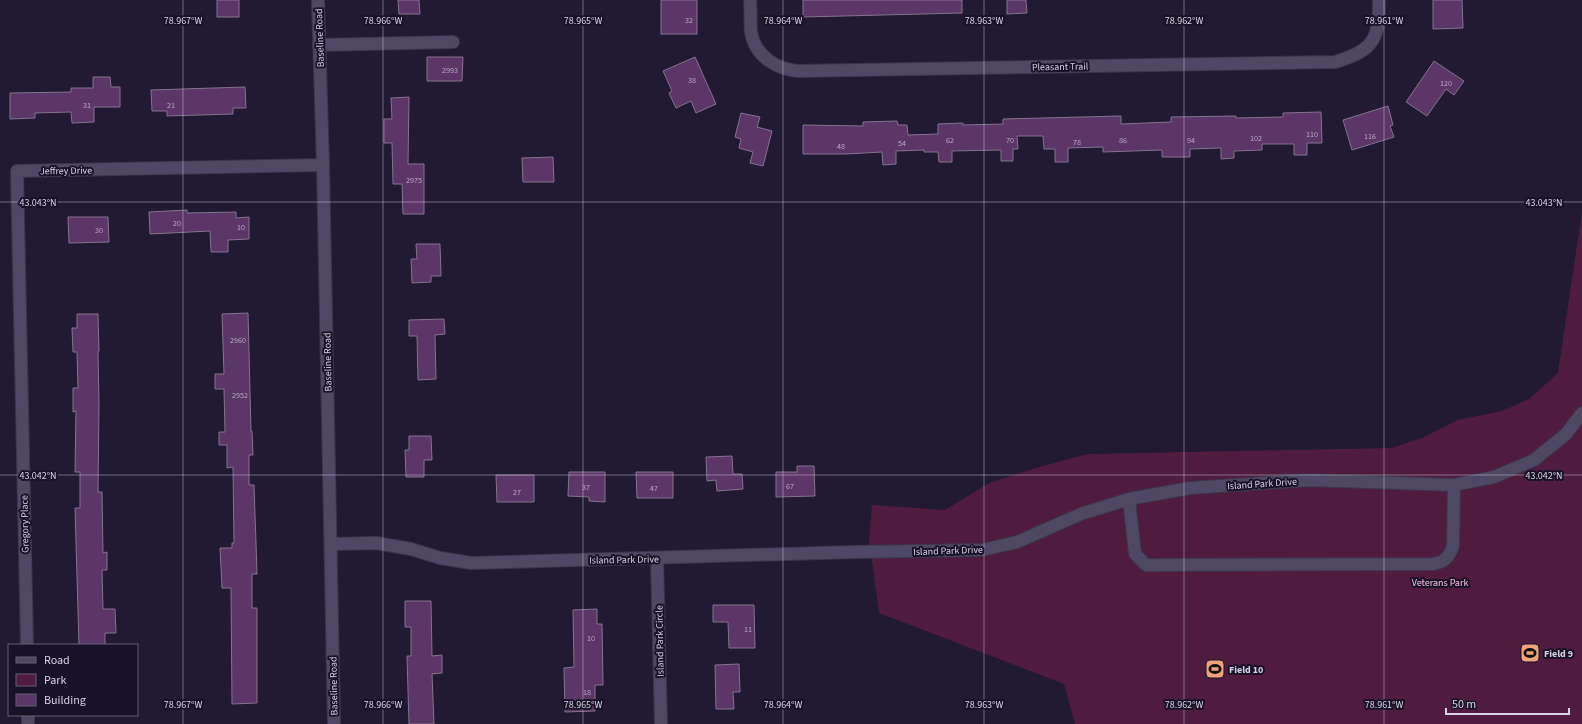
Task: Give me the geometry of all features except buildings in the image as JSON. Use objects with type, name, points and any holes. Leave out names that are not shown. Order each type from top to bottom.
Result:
[{"type":"street","name":"Baseline Road","points":[[318,0],[323,165],[334,724]]},
{"type":"street","name":"Pleasant Trail","points":[[750,0],[751,32],[755,45],[763,57],[775,65],[787,70],[798,71],[1335,62],[1352,57],[1365,49],[1373,39],[1379,26],[1379,0]]},
{"type":"street","points":[[319,45],[453,42]]},
{"type":"street","name":"Jeffrey Drive","points":[[22,380],[17,171],[323,165]]},
{"type":"street","name":"Gregory Place","points":[[22,380],[27,644]]},
{"type":"street","name":"Island Park Drive","points":[[331,544],[376,543],[411,549],[440,558],[472,563],[982,550],[1017,542],[1081,514],[1128,499],[1190,488],[1309,480],[1454,485],[1494,477],[1534,460],[1566,434],[1582,414]]},
{"type":"street","points":[[1128,499],[1135,554],[1146,565],[1433,564],[1442,562],[1450,556],[1453,546],[1454,485]]},
{"type":"street","name":"Island Park Circle","points":[[657,558],[660,724]]},
{"type":"green space","name":"Veterans Park","points":[[1582,212],[1582,724],[1075,724],[1064,684],[879,613],[869,539],[872,505],[945,510],[989,483],[1039,467],[1088,454],[1392,448],[1424,437],[1458,420],[1502,411],[1529,399],[1558,373]]},
{"type":"place","name":"Field 9","points":[[1530,653]]},
{"type":"place","name":"Field 10","points":[[1215,669]]}]
